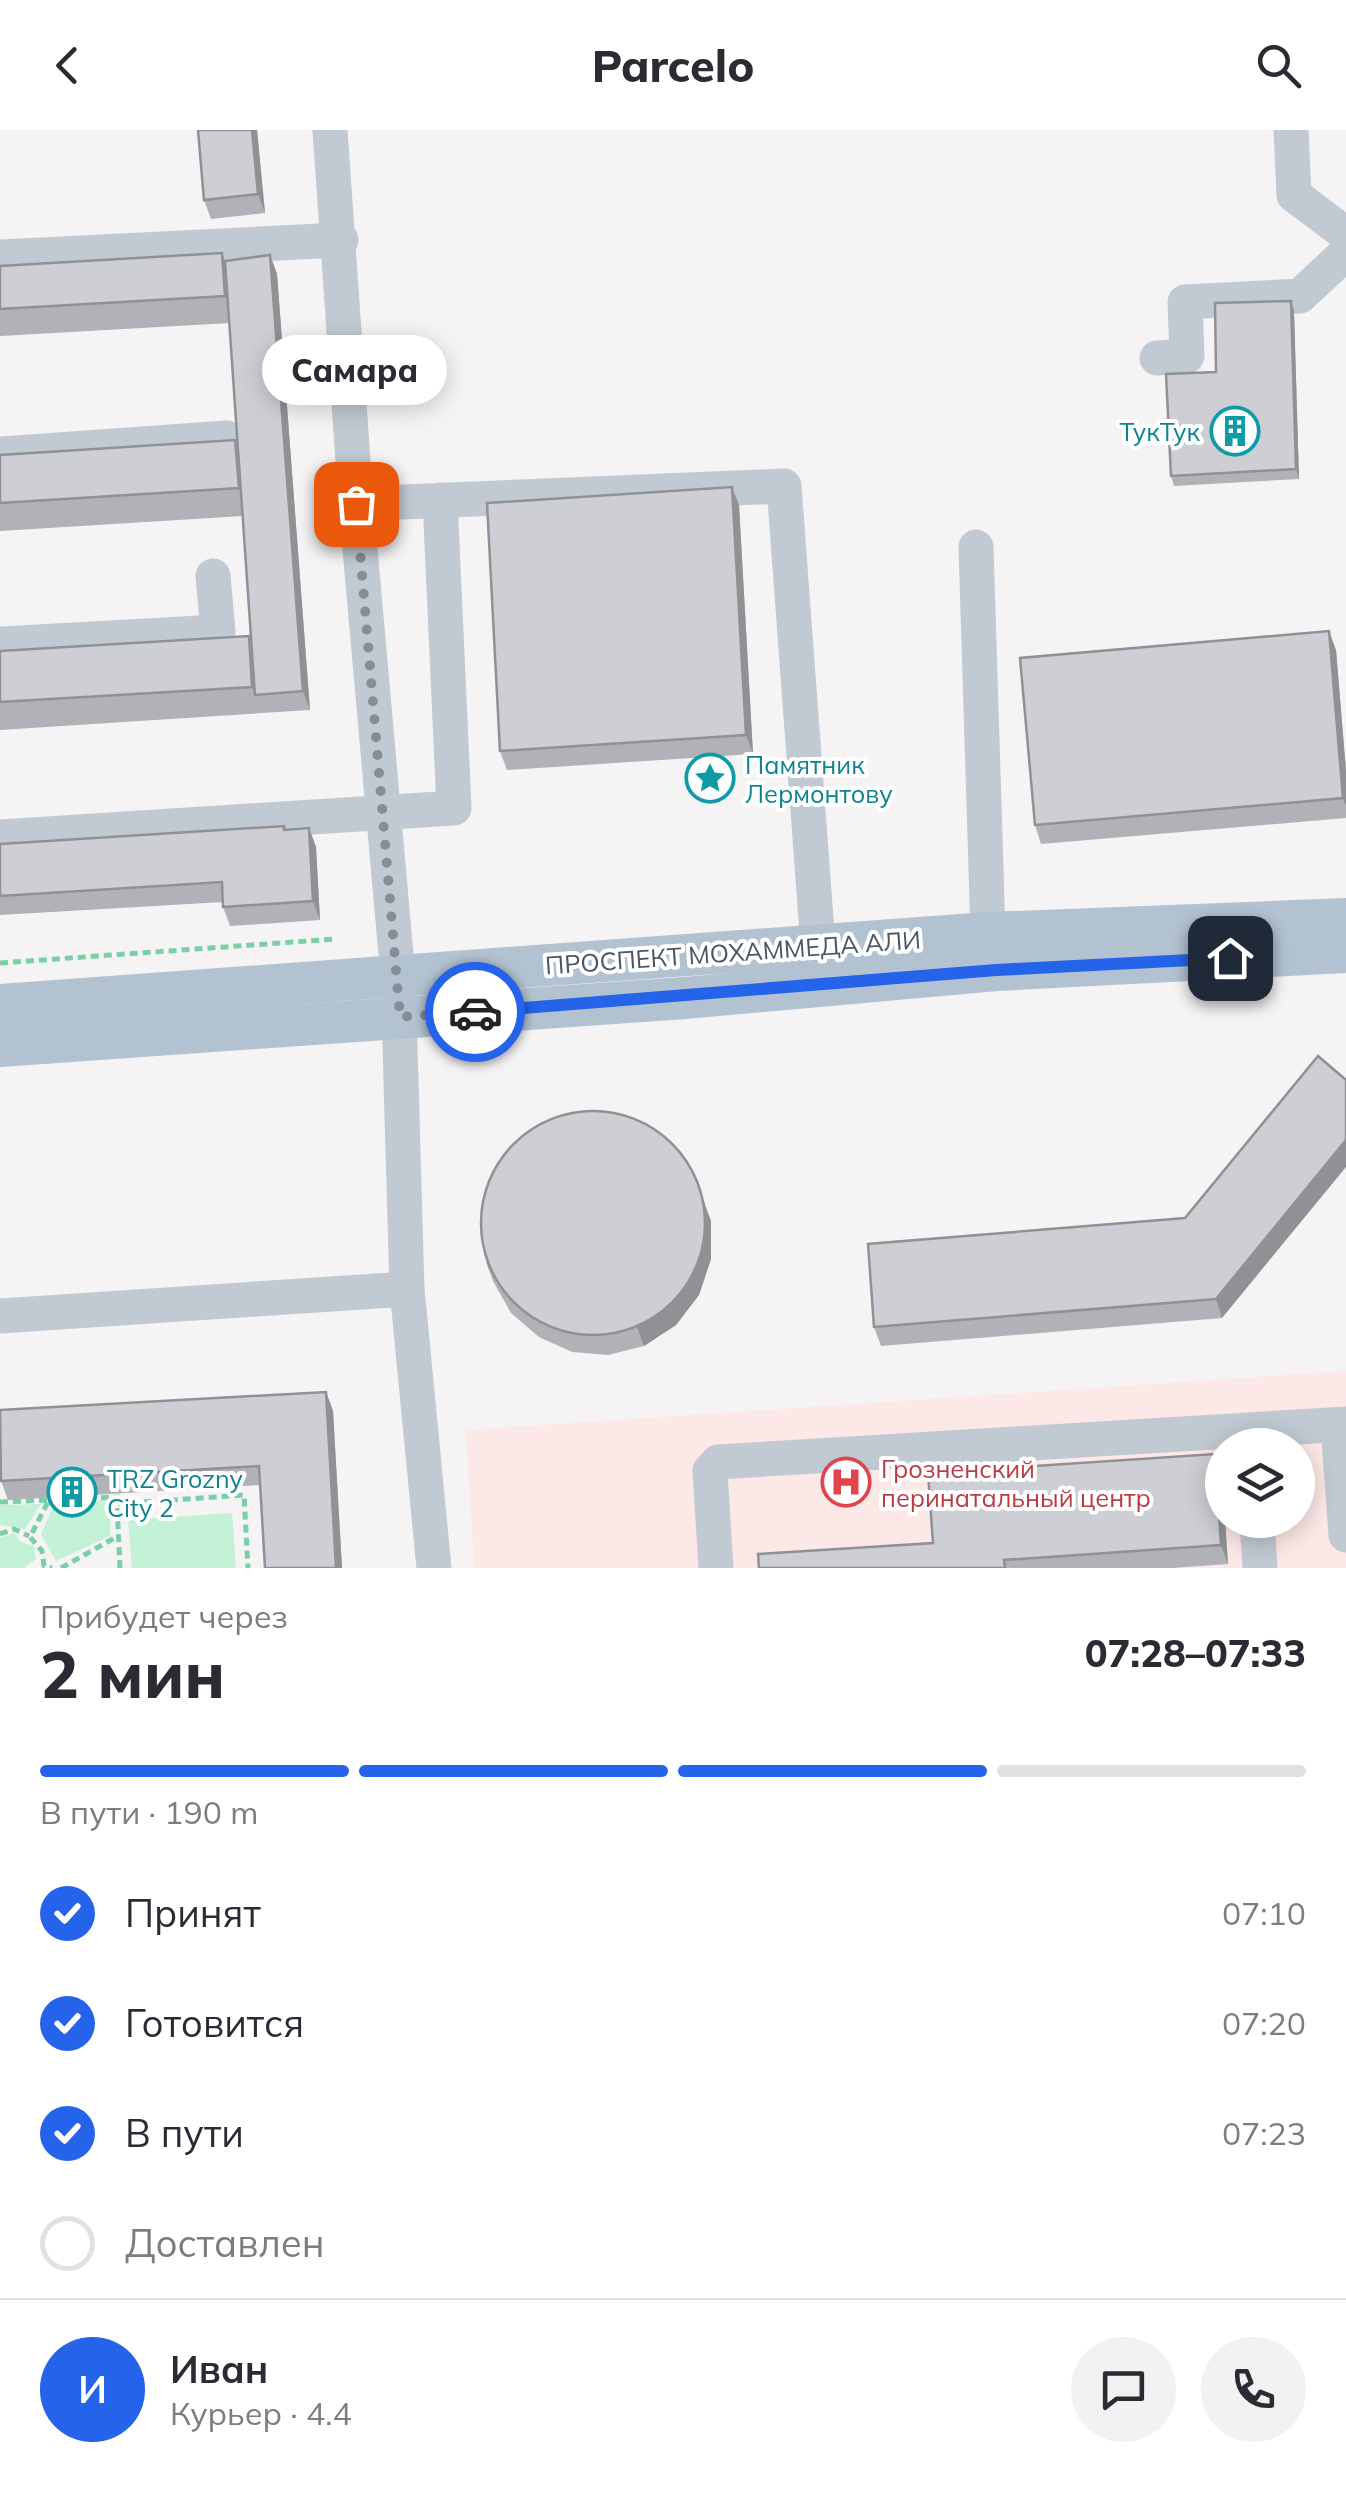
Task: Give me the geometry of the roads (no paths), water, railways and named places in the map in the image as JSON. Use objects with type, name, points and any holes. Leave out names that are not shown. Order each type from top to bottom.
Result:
[{"type":"main road","name":"ПРОСПЕКТ МОХАММЕДА АЛИ","points":[[0,1046],[818,946],[988,933],[1346,920]]},
{"type":"main road","name":"ПРОСПЕКТ МОХАММЕДА АЛИ","points":[[0,1005],[399,997],[1346,952]]},
{"type":"street","points":[[330,130],[341,240],[356,504],[399,997],[406,1289],[434,1568]]},
{"type":"street","points":[[1291,130],[1294,196],[1346,234]]},
{"type":"street","points":[[0,257],[341,240]]},
{"type":"street","points":[[1157,358],[1187,356],[1185,302],[1300,296],[1346,253]]},
{"type":"street","points":[[0,454],[227,438]]},
{"type":"street","points":[[356,504],[784,486],[818,946]]},
{"type":"street","points":[[0,837],[454,808],[440,500]]},
{"type":"street","points":[[976,547],[988,933]]},
{"type":"street","points":[[0,644],[218,632],[213,576]]},
{"type":"street","points":[[0,1316],[406,1289]]},
{"type":"street","points":[[1315,1428],[1342,1424],[1346,1535]]},
{"type":"street","points":[[716,1568],[710,1470],[718,1462],[1205,1440]]},
{"type":"street","points":[[1258,1538],[1260,1568]]},
{"type":"place","name":"ТукТук","points":[[1235,431]]},
{"type":"place","name":"Самара","points":[[356,504]]},
{"type":"place","name":"Памятник Лермонтову","points":[[710,778]]},
{"type":"place","name":"Грозненский перинатальный центр","points":[[846,1482]]},
{"type":"place","name":"TRZ Grozny City 2","points":[[72,1492]]}]
